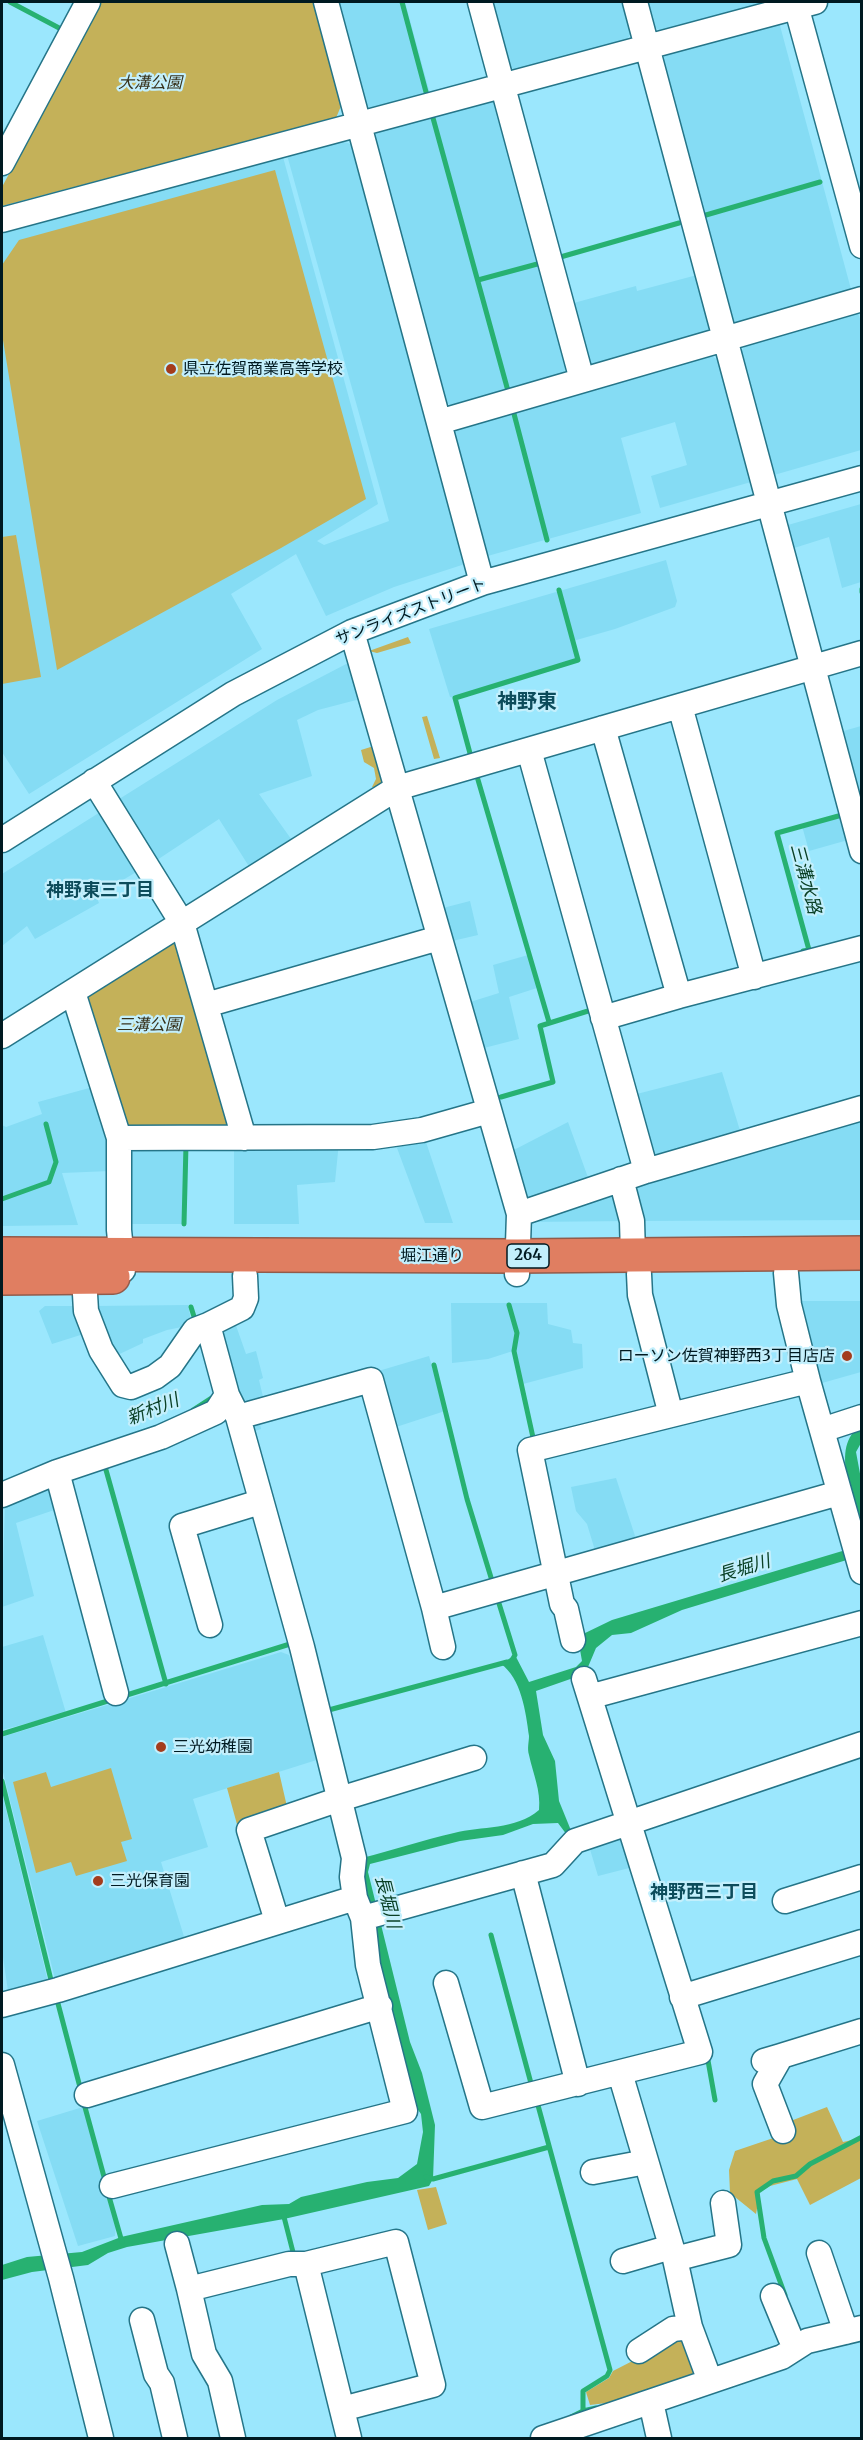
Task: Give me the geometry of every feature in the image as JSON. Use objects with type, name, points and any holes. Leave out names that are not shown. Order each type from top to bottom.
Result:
[{"type":"highway","name":"堀江通り","points":[[2,1254],[123,1266],[189,1266],[636,1265],[861,1253]]},
{"type":"highway","name":"堀江通り","points":[[189,1266],[245,1276],[517,1265]]},
{"type":"highway","name":"堀江通り","points":[[636,1265],[786,1273],[861,1273]]},
{"type":"highway","name":"堀江通り","points":[[2,1278],[84,1277],[123,1266]]},
{"type":"street","points":[[2,163],[88,2]]},
{"type":"street","points":[[326,2],[482,583]]},
{"type":"street","points":[[480,2],[582,380]]},
{"type":"street","points":[[635,2],[861,851]]},
{"type":"street","points":[[2,220],[802,3],[861,246]]},
{"type":"street","points":[[439,422],[861,299]]},
{"type":"street","name":"サンライズストリート","points":[[2,840],[232,694],[352,632],[482,583],[861,478]]},
{"type":"street","points":[[352,632],[519,1214],[517,1265]]},
{"type":"street","points":[[2,1036],[397,788],[861,653]]},
{"type":"street","points":[[680,706],[754,977]]},
{"type":"street","points":[[603,728],[679,996]]},
{"type":"street","points":[[529,750],[646,1171]]},
{"type":"street","points":[[94,781],[183,923],[244,1138]]},
{"type":"street","points":[[206,1005],[439,938]]},
{"type":"street","points":[[603,1018],[861,948]]},
{"type":"street","points":[[73,992],[119,1138],[119,1230],[123,1266]]},
{"type":"street","points":[[519,1214],[646,1171],[861,1108]]},
{"type":"street","points":[[119,1138],[374,1137],[422,1130],[489,1111]]},
{"type":"street","points":[[621,1179],[632,1221],[640,1295],[671,1415]]},
{"type":"street","points":[[786,1273],[789,1305],[808,1381],[858,1558]]},
{"type":"street","points":[[84,1277],[86,1311],[101,1350],[123,1385],[131,1387],[155,1377],[170,1366],[202,1327],[242,1308],[246,1298],[245,1276]]},
{"type":"street","points":[[112,2186],[405,2111],[368,1965],[352,1877],[354,1858],[302,1647],[238,1417],[227,1395],[202,1327]]},
{"type":"street","points":[[238,1417],[371,1380],[443,1647]]},
{"type":"street","points":[[573,1640],[555,1574],[530,1450],[808,1381]]},
{"type":"street","points":[[2,1495],[57,1472],[161,1437],[216,1412],[227,1395]]},
{"type":"street","points":[[822,1430],[861,1417]]},
{"type":"street","points":[[57,1472],[116,1693]]},
{"type":"street","points":[[434,1608],[839,1493]]},
{"type":"street","points":[[210,1625],[182,1526],[260,1502]]},
{"type":"street","points":[[446,1983],[482,2107],[700,2052],[630,1824],[592,1687],[861,1623]]},
{"type":"street","points":[[2,2005],[277,1921],[359,1908],[390,1910],[553,1865],[575,1841],[861,1744]]},
{"type":"street","points":[[277,1921],[249,1830],[474,1758]]},
{"type":"street","points":[[523,1873],[578,2084]]},
{"type":"street","points":[[785,1901],[861,1877]]},
{"type":"street","points":[[682,1997],[861,1942]]},
{"type":"street","points":[[87,2095],[380,2006]]},
{"type":"street","points":[[783,2131],[765,2084],[772,2058],[861,2031]]},
{"type":"street","points":[[2,2065],[61,2278],[101,2439]]},
{"type":"street","points":[[620,2073],[673,2253],[690,2327],[710,2381]]},
{"type":"street","points":[[593,2172],[646,2162]]},
{"type":"street","points":[[623,2261],[729,2245],[723,2203]]},
{"type":"street","points":[[189,2289],[396,2242],[433,2385],[342,2409]]},
{"type":"street","points":[[177,2244],[204,2354],[220,2381],[233,2439]]},
{"type":"street","points":[[543,2439],[782,2356],[794,2342],[854,2330],[819,2253]]},
{"type":"street","points":[[297,2264],[342,2409],[349,2439]]},
{"type":"street","points":[[773,2296],[794,2342]]},
{"type":"street","points":[[142,2320],[156,2374],[162,2384],[175,2439]]},
{"type":"street","points":[[639,2351],[673,2329],[690,2327]]},
{"type":"street","points":[[651,2402],[659,2439]]},
{"type":"shaded area","points":[[335,2],[405,2],[430,94],[373,109],[362,103]]},
{"type":"shaded area","points":[[488,2],[624,2],[632,32],[626,41],[516,70],[506,66]]},
{"type":"shaded area","points":[[645,2],[770,2],[661,31],[652,26]]},
{"type":"shaded area","points":[[779,22],[852,293],[741,326],[730,319],[661,62],[667,52]]},
{"type":"shaded area","points":[[490,100],[499,106],[568,365],[561,376],[453,407],[443,400],[372,139],[379,130]]},
{"type":"shaded area","name":"県立佐賀商業高等学校","points":[[341,141],[354,145],[465,564],[394,587],[326,616],[296,554],[231,594],[262,649],[29,794],[2,752],[2,234],[283,157],[378,504],[317,541],[324,545],[389,521],[287,155]]},
{"type":"shaded area","points":[[697,275],[711,325],[705,335],[597,367],[585,361],[570,304],[636,286],[637,291]]},
{"type":"shaded area","points":[[858,313],[862,324],[861,450],[774,475],[769,471],[739,354],[746,345]]},
{"type":"shaded area","points":[[710,355],[721,362],[751,482],[660,508],[651,476],[687,465],[675,422],[621,438],[641,513],[484,557],[452,436],[460,424]]},
{"type":"shaded area","points":[[861,504],[861,582],[842,588],[829,537],[791,549],[786,529],[788,525]]},
{"type":"shaded area","points":[[666,560],[677,601],[675,607],[615,629],[573,641],[578,660],[455,698],[450,697],[429,629]]},
{"type":"shaded area","points":[[350,662],[364,698],[318,710],[297,720],[312,776],[259,794],[294,843],[250,868],[219,819],[154,862],[116,801],[277,700]]},
{"type":"shaded area","points":[[861,726],[862,809],[840,732]]},
{"type":"shaded area","points":[[105,809],[143,868],[96,896],[99,903],[35,939],[27,926],[2,946],[2,874]]},
{"type":"shaded area","points":[[842,815],[848,840],[809,851],[802,826]]},
{"type":"shaded area","points":[[470,901],[478,935],[448,942],[439,909]]},
{"type":"shaded area","points":[[528,955],[537,988],[509,997],[519,1039],[480,1049],[467,1003],[499,993],[493,965]]},
{"type":"shaded area","points":[[722,1072],[742,1137],[661,1161],[650,1157],[633,1095]]},
{"type":"shaded area","points":[[93,1087],[111,1139],[110,1171],[62,1173],[78,1225],[2,1226],[2,1125],[6,1127],[42,1114],[38,1102]]},
{"type":"shaded area","points":[[861,1112],[861,1220],[636,1221],[626,1183]]},
{"type":"shaded area","points":[[568,1122],[590,1183],[533,1204],[523,1198],[508,1153]]},
{"type":"shaded area","points":[[424,1136],[453,1223],[425,1223],[394,1140]]},
{"type":"shaded area","points":[[339,1142],[335,1182],[297,1185],[299,1224],[234,1224],[234,1144]]},
{"type":"shaded area","points":[[134,1144],[186,1144],[184,1224],[127,1224],[125,1151]]},
{"type":"shaded area","points":[[619,1185],[629,1221],[526,1222]]},
{"type":"shaded area","points":[[795,1301],[861,1301],[861,1372],[815,1385]]},
{"type":"shaded area","points":[[451,1303],[547,1303],[548,1324],[571,1330],[573,1343],[582,1344],[583,1368],[523,1384],[516,1350],[488,1359],[452,1363]]},
{"type":"shaded area","points":[[188,1305],[192,1325],[167,1330],[143,1339],[143,1343],[111,1358],[94,1306]]},
{"type":"shaded area","points":[[45,1306],[82,1306],[90,1332],[52,1344],[39,1311]]},
{"type":"shaded area","points":[[233,1317],[246,1354],[256,1351],[263,1378],[259,1380],[265,1405],[258,1415],[261,1429],[246,1434],[213,1327]]},
{"type":"shaded area","points":[[429,1356],[445,1411],[390,1429],[375,1372]]},
{"type":"shaded area","points":[[861,1426],[861,1443],[856,1452],[861,1479],[861,1532],[850,1491],[845,1460],[846,1447],[851,1435]]},
{"type":"shaded area","points":[[616,1478],[638,1545],[597,1557],[587,1524],[576,1511],[571,1487]]},
{"type":"shaded area","points":[[55,1480],[63,1507],[16,1523],[34,1596],[2,1607],[5,1501]]},
{"type":"shaded area","points":[[849,1549],[850,1559],[682,1610],[631,1633],[612,1635],[596,1648],[588,1667],[579,1676],[536,1691],[543,1735],[555,1761],[559,1801],[572,1833],[567,1835],[558,1823],[533,1824],[503,1835],[460,1841],[370,1864],[368,1872],[410,2042],[422,2073],[435,2125],[433,2179],[429,2186],[284,2219],[127,2247],[108,2253],[88,2265],[32,2272],[2,2280],[2,2265],[27,2257],[82,2252],[121,2237],[262,2205],[289,2204],[301,2197],[367,2182],[398,2178],[417,2164],[423,2132],[421,2114],[416,2107],[400,2057],[365,1898],[362,1858],[454,1833],[509,1824],[520,1821],[539,1810],[538,1789],[528,1752],[529,1736],[524,1706],[518,1687],[508,1670],[501,1664],[515,1655],[529,1682],[576,1667],[582,1661],[579,1644],[581,1635],[612,1620]]},
{"type":"shaded area","points":[[43,1635],[66,1713],[2,1730],[2,1647]]},
{"type":"shaded area","points":[[281,1652],[289,1655],[308,1719],[323,1758],[193,1799],[208,1847],[161,1862],[186,1943],[56,1983],[2,1768],[2,1737]]},
{"type":"shaded area","points":[[2,1793],[49,1986],[9,1998],[2,1950]]},
{"type":"shaded area","points":[[627,1833],[637,1866],[598,1876],[589,1846]]},
{"type":"shaded area","points":[[83,2107],[116,2226],[115,2236],[78,2246],[37,2121]]},
{"type":"green space","name":"大溝公園","points":[[101,2],[313,2],[341,106],[336,118],[2,206],[2,187]]},
{"type":"green space","name":"県立佐賀商業高等学校","points":[[275,170],[366,499],[57,670],[2,334],[2,265],[19,240]]},
{"type":"green space","points":[[16,535],[41,677],[2,684],[2,537]]},
{"type":"green space","points":[[408,637],[411,643],[377,653],[369,651]]},
{"type":"green space","points":[[427,716],[440,758],[434,759],[422,717]]},
{"type":"green space","points":[[377,745],[386,775],[380,788],[372,787],[376,779],[374,768],[364,762],[361,750]]},
{"type":"green space","name":"三溝公園","points":[[174,939],[183,944],[229,1130],[132,1133],[122,1125],[85,1006],[92,990]]},
{"type":"green space","points":[[111,1768],[132,1839],[121,1842],[127,1861],[76,1876],[71,1862],[36,1873],[13,1782],[46,1772],[51,1787]]},
{"type":"green space","points":[[279,1772],[288,1811],[238,1828],[227,1788]]},
{"type":"green space","points":[[827,2107],[843,2142],[861,2138],[861,2178],[810,2205],[797,2179],[770,2186],[760,2192],[756,2214],[730,2193],[729,2170],[735,2151],[791,2132],[788,2122]]},
{"type":"green space","points":[[436,2187],[447,2224],[428,2230],[417,2190]]},
{"type":"green space","points":[[687,2333],[702,2370],[623,2401],[590,2405],[586,2392],[609,2378],[613,2371]]},
{"type":"waterway","points":[[10,2],[61,29]]},
{"type":"waterway","points":[[402,2],[426,92]]},
{"type":"waterway","points":[[433,118],[508,391]]},
{"type":"waterway","points":[[706,215],[820,182]]},
{"type":"waterway","points":[[557,258],[679,223]]},
{"type":"waterway","points":[[478,280],[541,263]]},
{"type":"waterway","points":[[513,410],[547,540]]},
{"type":"waterway","points":[[471,757],[455,698],[578,660],[559,590]]},
{"type":"waterway","points":[[476,773],[549,1022]]},
{"type":"waterway","name":"三溝水路","points":[[803,951],[809,950],[777,833],[842,815]]},
{"type":"waterway","name":"新村川","points":[[501,1097],[553,1082],[540,1026],[588,1011]]},
{"type":"waterway","points":[[2,1199],[49,1182],[56,1162],[46,1124]]},
{"type":"waterway","name":"新村川","points":[[184,1224],[186,1145]]},
{"type":"waterway","points":[[509,1305],[517,1333],[514,1351],[534,1442]]},
{"type":"waterway","name":"新村川","points":[[191,1307],[196,1323]]},
{"type":"waterway","points":[[434,1365],[467,1499],[493,1584]]},
{"type":"waterway","name":"新村川","points":[[193,1410],[213,1397]]},
{"type":"waterway","points":[[106,1470],[166,1684]]},
{"type":"waterway","points":[[497,1597],[515,1655],[512,1660]]},
{"type":"waterway","points":[[2,1734],[290,1644],[292,1648]]},
{"type":"waterway","points":[[325,1711],[507,1662]]},
{"type":"waterway","points":[[2,1781],[52,1984]]},
{"type":"waterway","points":[[491,1935],[532,2087]]},
{"type":"waterway","points":[[56,1996],[81,2091]]},
{"type":"waterway","points":[[707,2055],[715,2100]]},
{"type":"waterway","points":[[536,2098],[610,2370],[607,2376],[583,2391],[583,2411]]},
{"type":"waterway","points":[[83,2100],[106,2184]]},
{"type":"waterway","points":[[785,2295],[764,2238],[757,2192],[773,2181],[796,2176],[810,2164],[862,2137]]},
{"type":"waterway","points":[[426,2177],[433,2179],[549,2147]]},
{"type":"waterway","points":[[108,2193],[122,2242]]},
{"type":"waterway","points":[[283,2213],[294,2256]]},
{"type":"waterway","points":[[571,2417],[596,2408]]},
{"type":"place","name":"県立佐賀商業高等学校","points":[[171,369]]},
{"type":"place","name":"ローソン佐賀神野西3丁目店店","points":[[847,1356]]},
{"type":"place","name":"三光幼稚園","points":[[161,1747]]},
{"type":"place","name":"三光保育園","points":[[98,1881]]},
{"type":"district","name":"神野東","points":[[527,702]]},
{"type":"district","name":"神野東三丁目","points":[[100,891]]},
{"type":"district","name":"神野西三丁目","points":[[704,1893]]},
{"type":"water label","name":"長堀川","points":[[744,1569]]},
{"type":"water label","name":"長堀川","points":[[387,1902]]}]
